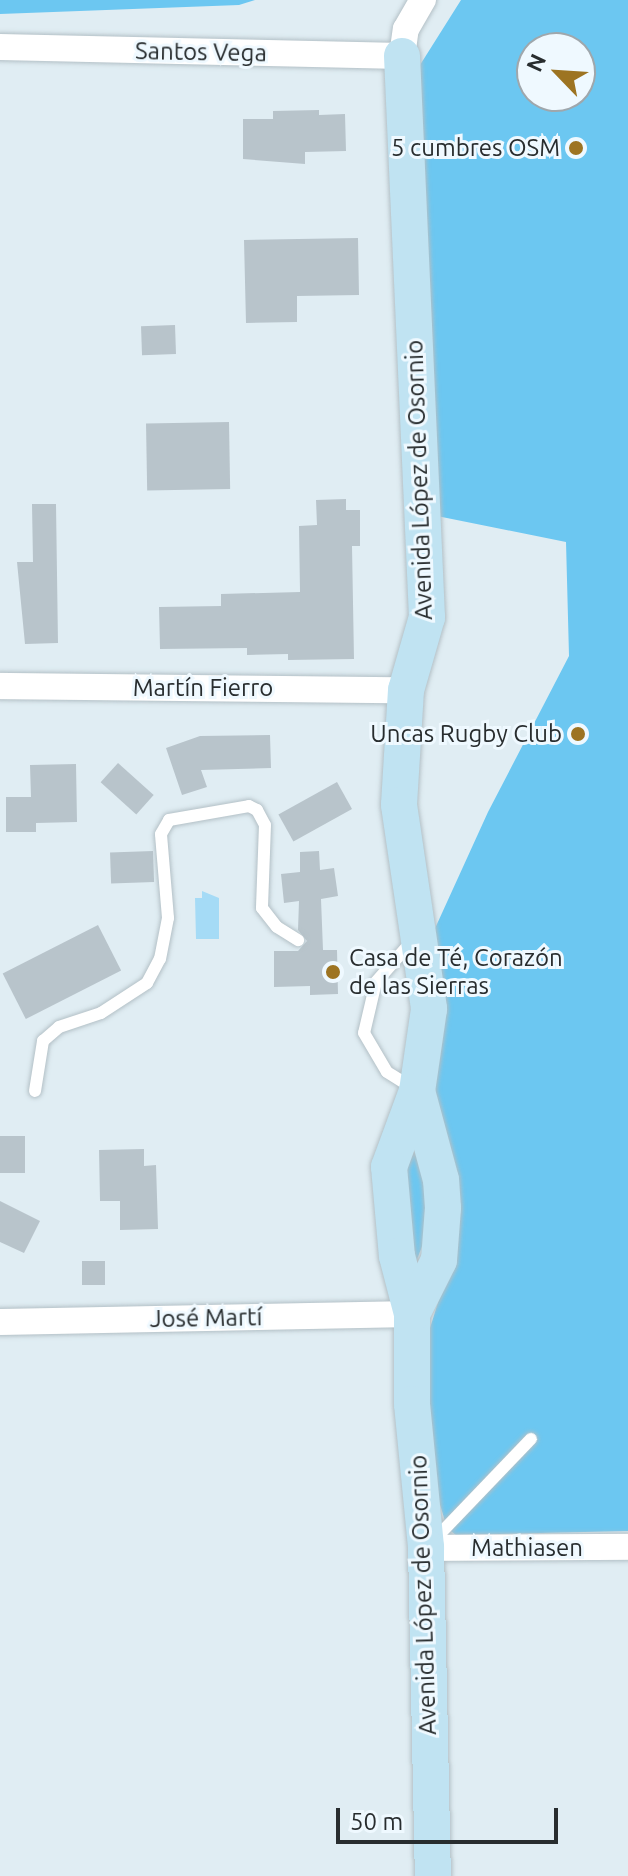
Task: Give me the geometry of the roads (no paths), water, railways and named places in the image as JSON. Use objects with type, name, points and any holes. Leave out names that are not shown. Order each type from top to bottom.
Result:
[{"type":"street","points":[[402,56],[406,29],[423,0]]},
{"type":"street","name":"Santos Vega","points":[[0,47],[402,56]]},
{"type":"street","name":"Avenida López de Osornio","points":[[402,56],[427,617],[406,690],[399,805],[429,1009],[417,1091],[389,1167],[397,1256],[412,1314],[412,1404],[426,1548],[433,1876]]},
{"type":"street","name":"Martín Fierro","points":[[0,686],[406,690]]},
{"type":"street","name":"Avenida López de Osornio","points":[[412,1314],[439,1260],[443,1208],[441,1180],[417,1091]]},
{"type":"street","name":"José Martí","points":[[0,1322],[412,1314]]},
{"type":"street","name":"Mathiasen","points":[[426,1548],[628,1547]]},
{"type":"lane","points":[[35,1091],[43,1041],[59,1027],[101,1013],[147,983],[160,959],[168,918],[161,834],[169,820],[249,806],[257,810],[265,825],[262,908],[277,927],[298,940]]},
{"type":"lane","points":[[417,1091],[387,1072],[364,1033],[376,982],[418,934]]},
{"type":"lane","points":[[426,1548],[531,1439]]},
{"type":"place","name":"5 cumbres OSM","points":[[576,148]]},
{"type":"place","name":"Uncas Rugby Club","points":[[578,734]]},
{"type":"place","name":"Casa de Té, Corazón de las Sierras","points":[[333,972]]}]
